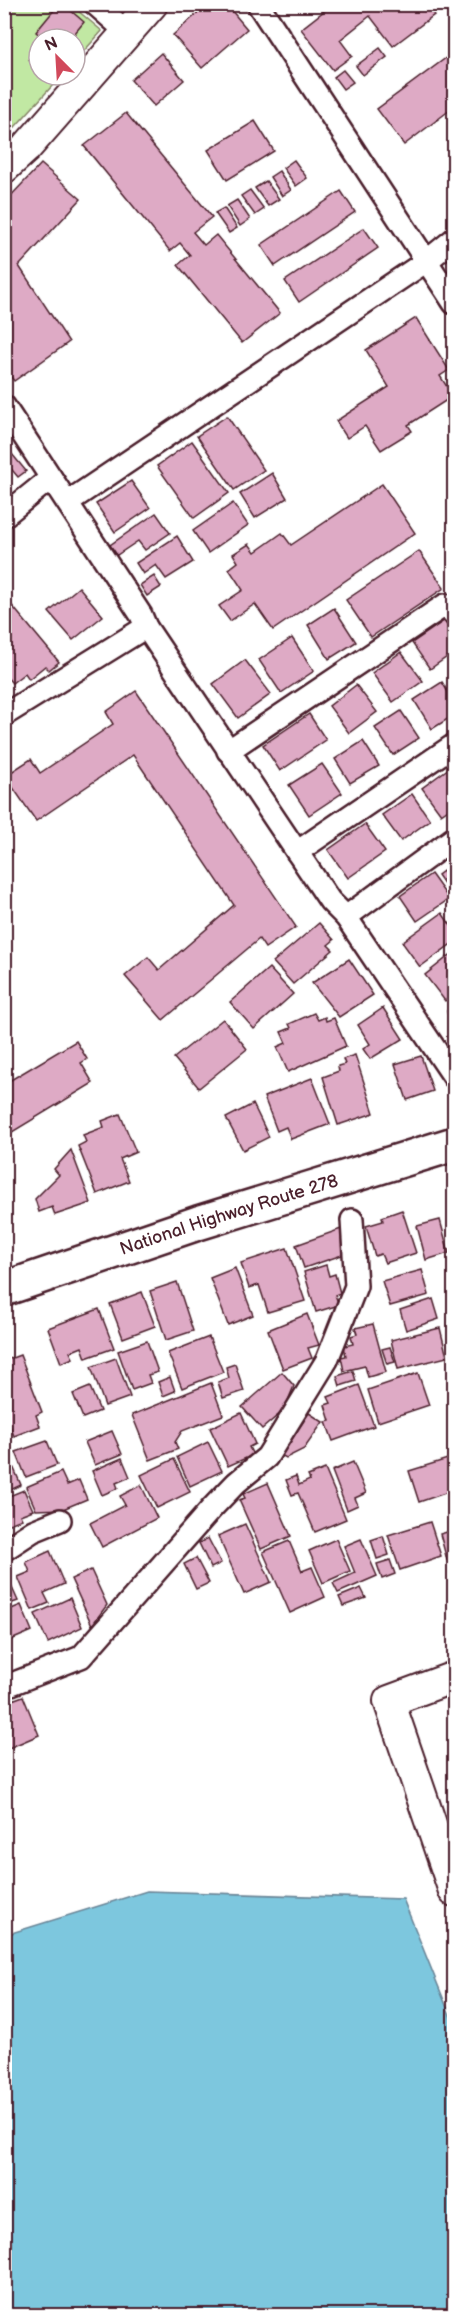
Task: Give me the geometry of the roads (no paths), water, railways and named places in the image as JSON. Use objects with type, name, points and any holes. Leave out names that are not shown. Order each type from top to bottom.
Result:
[{"type":"highway","name":"National Highway Route 278","points":[[4,1289],[198,1222],[454,1144]]},
{"type":"street","points":[[95,4],[128,33]]},
{"type":"street","points":[[4,168],[26,148],[153,4]]},
{"type":"street","points":[[258,4],[454,303]]},
{"type":"street","points":[[68,502],[428,261],[454,239]]},
{"type":"street","points":[[4,406],[228,751],[330,901],[346,917],[454,1077]]},
{"type":"street","points":[[4,516],[51,478]]},
{"type":"street","points":[[228,751],[445,605],[454,614]]},
{"type":"street","points":[[4,715],[146,627]]},
{"type":"street","points":[[297,852],[454,745]]},
{"type":"street","points":[[346,917],[454,838]]},
{"type":"street","points":[[4,1687],[81,1657],[212,1508],[236,1483],[267,1457],[327,1360],[356,1286],[352,1220]]},
{"type":"street","points":[[4,1550],[33,1531],[60,1520]]},
{"type":"street","points":[[453,1884],[389,1701],[454,1677]]},
{"type":"water","points":[[147,1891],[403,1899],[454,2025],[454,2315],[5,2315],[5,1935]]}]
